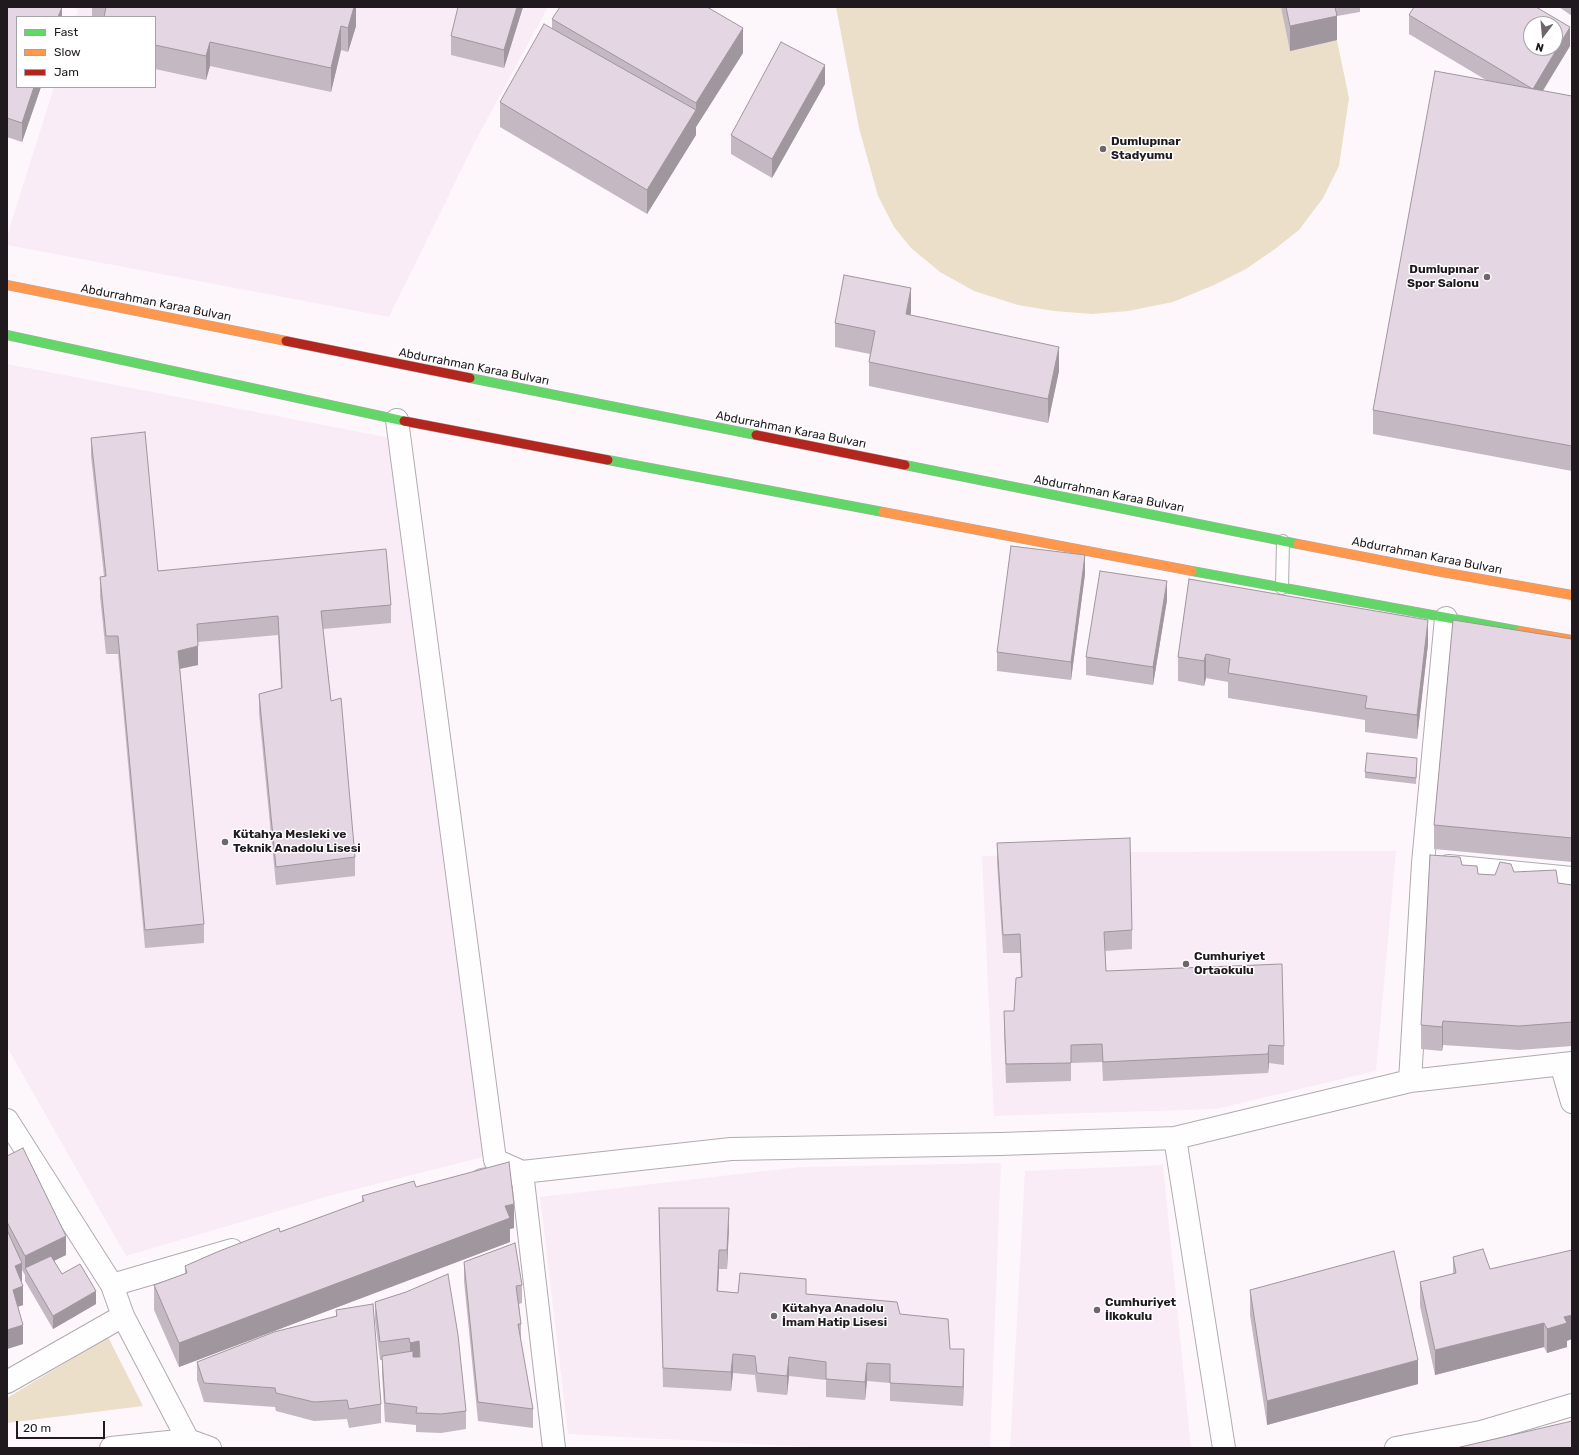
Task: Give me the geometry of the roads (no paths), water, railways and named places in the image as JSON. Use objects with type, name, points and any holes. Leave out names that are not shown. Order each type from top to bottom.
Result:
[{"type":"main road","name":"Abdurrahman Karaa Bulvarı","points":[[7,285],[1283,541],[1436,571],[1572,595]]},
{"type":"main road","points":[[7,335],[397,420],[1282,588],[1572,640]]},
{"type":"street","points":[[397,420],[495,1160],[522,1172]]},
{"type":"street","points":[[1410,1081],[1423,863],[1446,618]]},
{"type":"street","points":[[1423,863],[1572,878]]},
{"type":"street","points":[[464,1183],[522,1172],[731,1149],[994,1144],[1175,1138],[1410,1081],[1567,1064],[1572,1102]]},
{"type":"street","points":[[7,1120],[112,1285],[123,1316],[188,1440]]},
{"type":"street","points":[[1175,1138],[1224,1448]]},
{"type":"street","points":[[522,1172],[554,1448]]},
{"type":"street","points":[[112,1285],[249,1245]]},
{"type":"street","points":[[7,1382],[123,1316]]},
{"type":"street","points":[[1396,1448],[1481,1432],[1572,1405]]},
{"type":"street","points":[[111,1448],[188,1440],[210,1448]]},
{"type":"lane","points":[[1282,588],[1283,541]]},
{"type":"place","name":"Dumlupınar Stadyumu","points":[[1103,149]]},
{"type":"place","name":"Dumlupınar Spor Salonu","points":[[1487,277]]},
{"type":"place","name":"Kütahya Mesleki ve Teknik Anadolu Lisesi","points":[[225,842]]},
{"type":"place","name":"Cumhuriyet Ortaokulu","points":[[1186,964]]},
{"type":"place","name":"Cumhuriyet İlkokulu","points":[[1097,1310]]},
{"type":"place","name":"Kütahya Anadolu İmam Hatip Lisesi","points":[[774,1316]]}]
